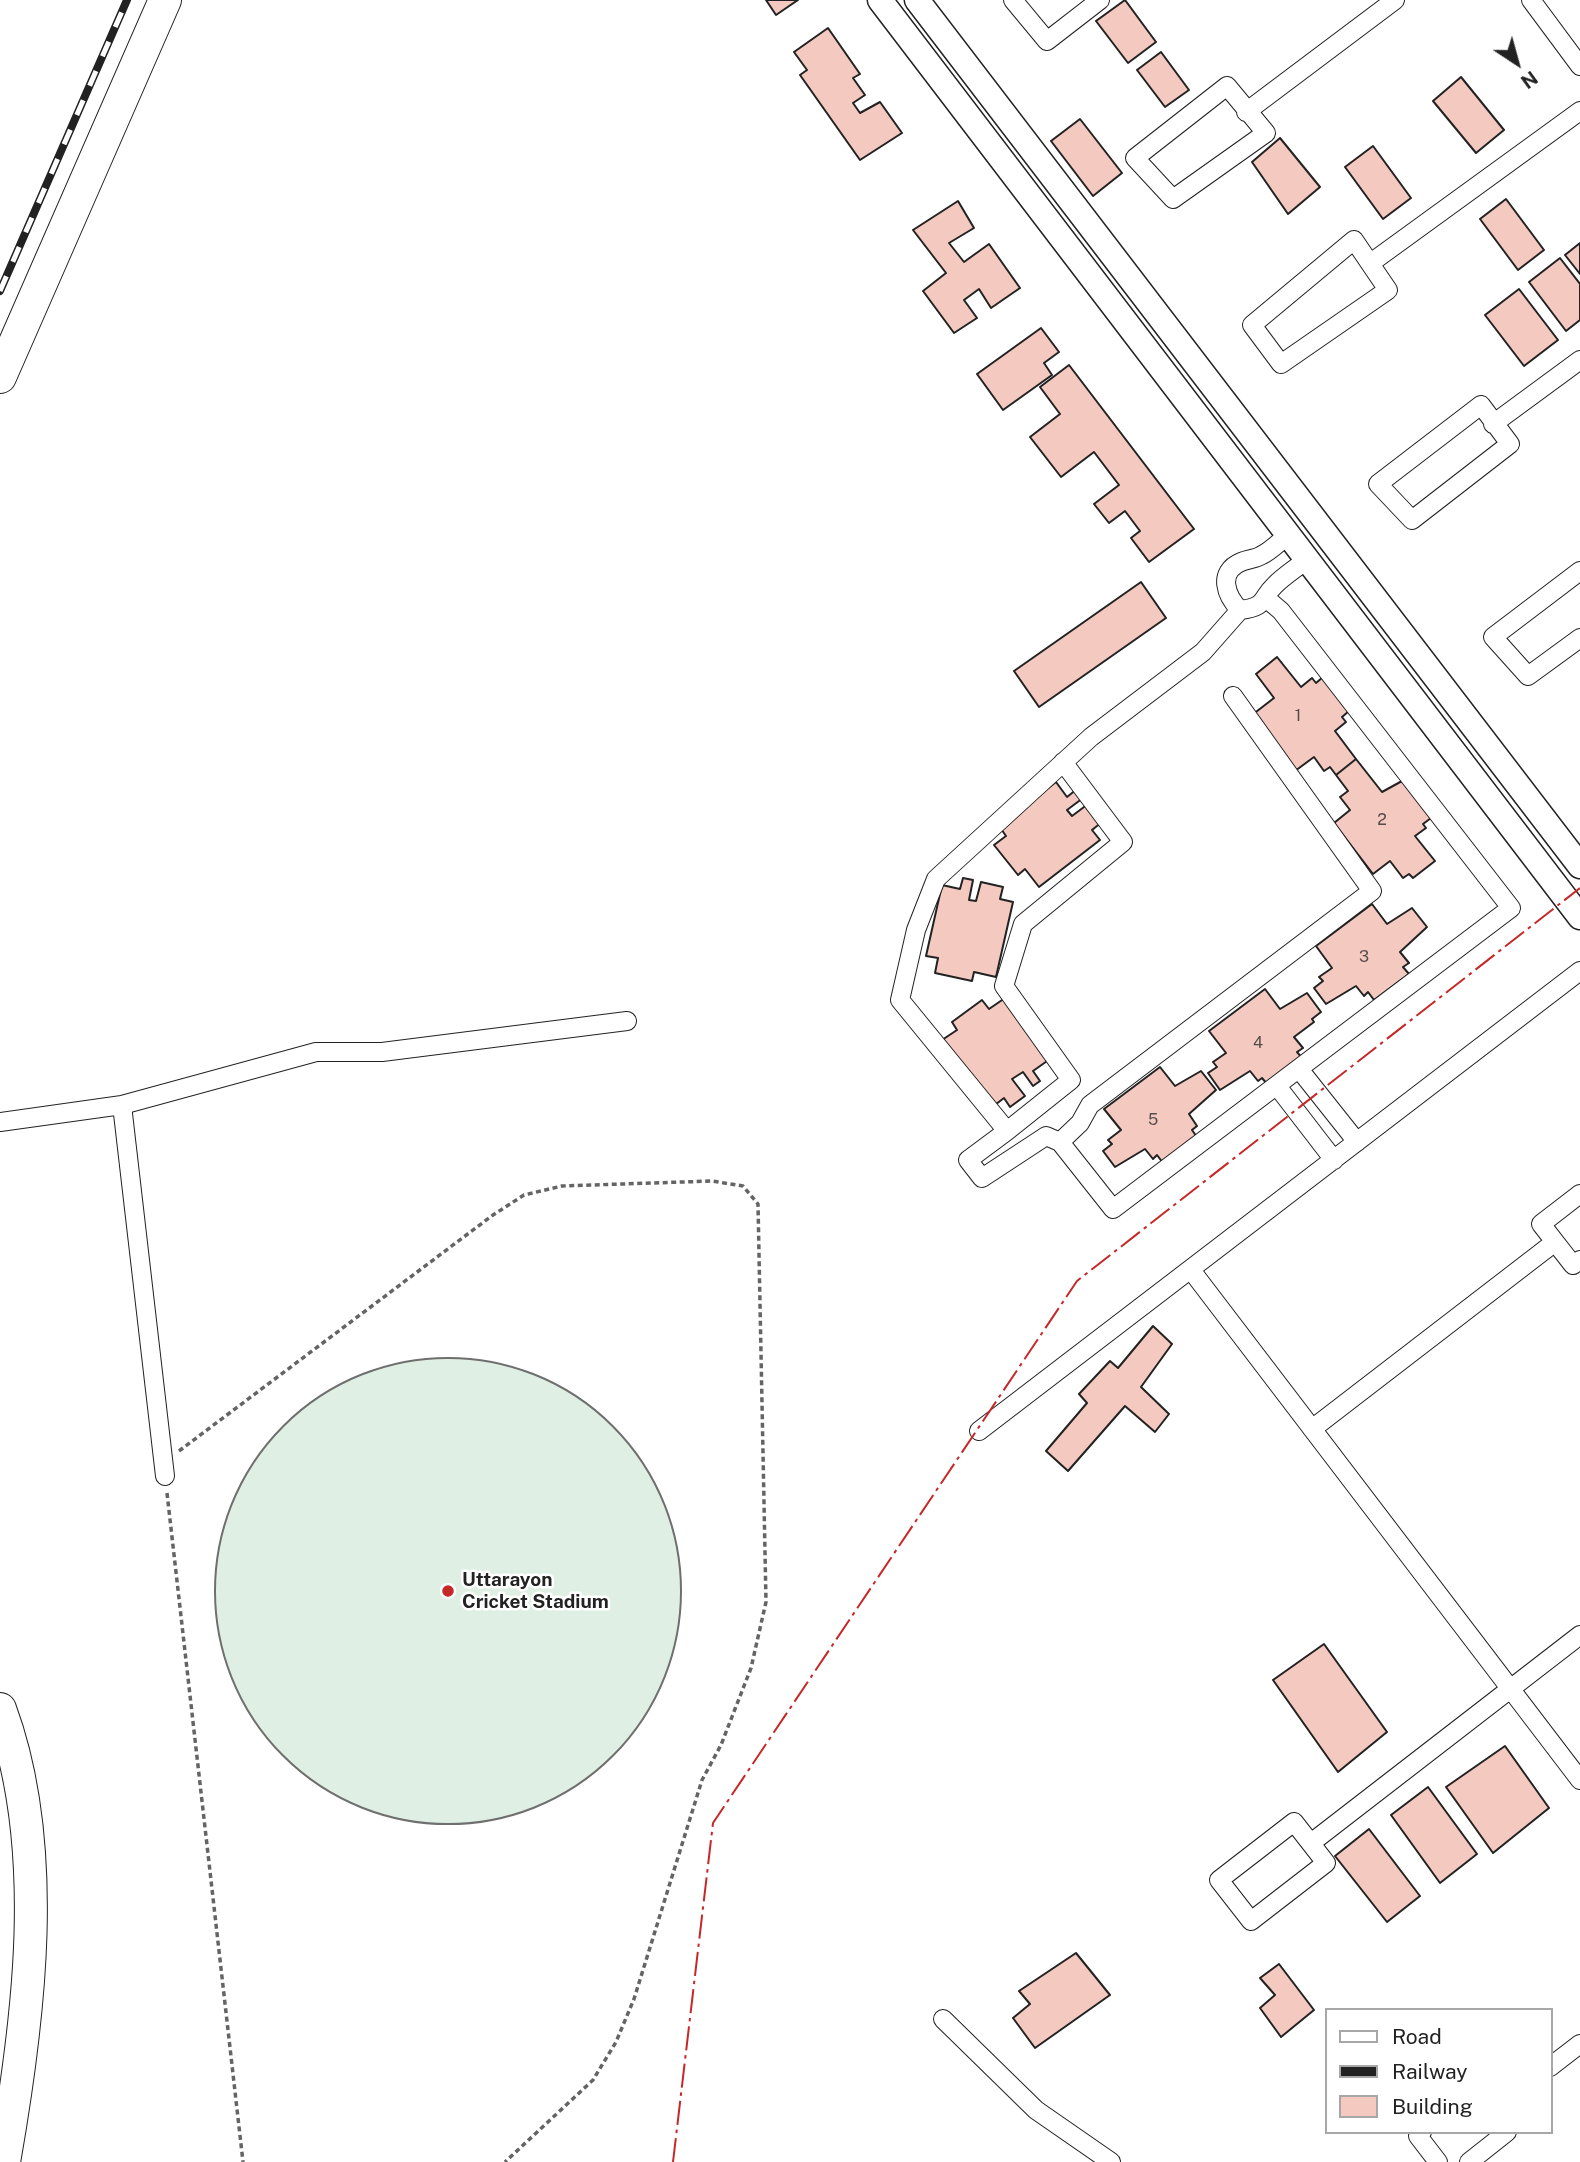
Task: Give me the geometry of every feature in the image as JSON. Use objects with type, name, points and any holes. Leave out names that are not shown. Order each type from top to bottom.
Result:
[{"type":"highway","points":[[0,377],[165,0]]},
{"type":"highway","points":[[0,1709],[23,1787],[29,1864],[25,2036],[4,2162]]},
{"type":"street","points":[[880,0],[1580,917]]},
{"type":"street","points":[[917,0],[1578,858]]},
{"type":"street","points":[[1013,0],[1047,41],[1100,0]]},
{"type":"street","points":[[1246,112],[1395,0]]},
{"type":"street","points":[[1538,3],[1580,66]]},
{"type":"street","points":[[1227,86],[1246,112],[1266,133],[1173,199],[1135,158],[1227,86]]},
{"type":"street","points":[[1372,262],[1580,111]]},
{"type":"street","points":[[1354,240],[1372,262],[1388,290],[1282,364],[1252,325],[1354,240]]},
{"type":"street","points":[[1493,424],[1580,360]]},
{"type":"street","points":[[1481,405],[1493,424],[1510,444],[1412,520],[1378,484],[1481,405]]},
{"type":"street","points":[[1241,610],[1227,597],[1225,584],[1228,573],[1238,563],[1262,556],[1288,535]]},
{"type":"street","points":[[1007,1131],[900,1000],[916,930],[936,878],[1063,762],[1203,652],[1241,610],[1255,609],[1267,599],[1272,587],[1307,559]]},
{"type":"street","points":[[1580,570],[1493,637],[1528,676],[1580,638]]},
{"type":"street","points":[[1063,762],[1123,842],[1023,924],[1004,986],[1070,1080],[968,1160],[982,1178],[1045,1136],[1060,1142],[1113,1209],[1511,908],[1281,611],[1267,599]]},
{"type":"street","points":[[1060,1142],[1080,1123],[1090,1105],[1372,891],[1233,696]]},
{"type":"street","points":[[979,1431],[1580,971]]},
{"type":"street","points":[[0,1122],[122,1105],[316,1052],[382,1052],[627,1021]]},
{"type":"street","points":[[1299,1069],[1357,1142]]},
{"type":"street","points":[[1277,1086],[1334,1160]]},
{"type":"street","points":[[122,1105],[166,1476]]},
{"type":"street","points":[[1580,1194],[1541,1224],[1573,1265],[1580,1260]]},
{"type":"street","points":[[1312,1429],[1555,1242]]},
{"type":"street","points":[[1191,1270],[1580,1780]]},
{"type":"street","points":[[1311,1843],[1580,1635]]},
{"type":"street","points":[[1294,1822],[1311,1843],[1326,1863],[1251,1921],[1219,1880],[1294,1822]]},
{"type":"street","points":[[943,2019],[1035,2110],[1111,2162]]},
{"type":"street","points":[[1552,2065],[1580,2044]]},
{"type":"street","points":[[1420,2134],[1418,2136],[1438,2162]]},
{"type":"street","points":[[1469,2162],[1504,2134]]},
{"type":"path","points":[[243,2162],[166,1476],[174,1455],[493,1215],[524,1195],[562,1186],[712,1181],[743,1186],[758,1204],[766,1602],[763,1627],[721,1745],[702,1780],[634,1999],[616,2042],[593,2080],[505,2162]]},
{"type":"green space","name":"Uttarayon Cricket Stadium","points":[[448,1358],[493,1362],[537,1376],[577,1397],[613,1426],[642,1462],[663,1502],[677,1546],[681,1591],[677,1636],[663,1680],[642,1720],[613,1756],[577,1785],[537,1806],[493,1820],[448,1824],[403,1820],[359,1806],[319,1785],[283,1756],[254,1720],[233,1680],[219,1636],[215,1591],[219,1546],[233,1502],[254,1462],[283,1426],[319,1397],[359,1376],[403,1362]]},
{"type":"building","points":[[766,0],[798,0],[776,15]]},
{"type":"building","points":[[1125,0],[1156,42],[1128,63],[1096,21]]},
{"type":"building","points":[[828,28],[860,74],[853,78],[865,95],[853,103],[860,113],[880,102],[902,133],[860,160],[800,75],[807,70],[794,52]]},
{"type":"building","points":[[1161,52],[1189,90],[1165,107],[1137,70]]},
{"type":"building","points":[[1461,77],[1504,130],[1476,153],[1433,101]]},
{"type":"building","points":[[1080,119],[1122,173],[1093,196],[1051,141]]},
{"type":"building","points":[[1280,138],[1320,187],[1288,214],[1252,162]]},
{"type":"building","points":[[1373,146],[1411,198],[1383,219],[1345,167]]},
{"type":"building","points":[[1506,199],[1544,250],[1518,270],[1480,219]]},
{"type":"building","points":[[958,201],[974,228],[949,243],[964,262],[989,244],[1020,288],[991,308],[979,289],[964,300],[977,318],[954,333],[923,291],[946,273],[913,230]]},
{"type":"building","points":[[1580,243],[1580,274],[1565,255]]},
{"type":"building","points":[[1560,258],[1580,284],[1580,320],[1566,331],[1529,282]]},
{"type":"building","points":[[1519,289],[1558,340],[1524,366],[1485,315]]},
{"type":"building","points":[[1041,328],[1059,352],[1044,363],[1052,375],[1003,410],[977,374]]},
{"type":"building","points":[[1069,365],[1194,529],[1149,562],[1131,538],[1140,531],[1125,511],[1109,523],[1094,504],[1119,485],[1094,452],[1061,477],[1030,437],[1060,414],[1040,387]]},
{"type":"building","points":[[1141,582],[1166,618],[1039,707],[1014,671]]},
{"type":"building","points":[[1277,657],[1301,687],[1312,678],[1316,683],[1323,677],[1349,711],[1342,717],[1346,722],[1335,731],[1356,759],[1336,775],[1330,767],[1324,771],[1314,757],[1295,771],[1252,715],[1274,698],[1256,674]]},
{"type":"building","points":[[1356,759],[1382,792],[1402,781],[1431,818],[1423,824],[1426,828],[1415,836],[1435,861],[1413,878],[1409,874],[1403,878],[1390,861],[1373,874],[1334,823],[1350,810],[1340,797],[1348,791],[1336,775]]},
{"type":"building","points":[[1056,782],[1067,797],[1077,789],[1083,798],[1067,810],[1072,816],[1088,804],[1102,822],[1092,830],[1100,840],[1039,887],[1025,869],[1018,875],[994,845],[1006,836],[999,826]]},
{"type":"building","points":[[963,878],[973,880],[969,900],[976,901],[981,882],[1003,887],[1000,899],[1013,902],[996,977],[974,972],[972,981],[935,973],[938,958],[926,956],[942,885],[960,889]]},
{"type":"building","points":[[1372,904],[1387,924],[1412,908],[1427,927],[1400,952],[1409,963],[1403,967],[1409,974],[1374,1000],[1368,992],[1364,996],[1356,986],[1326,1004],[1314,988],[1323,981],[1319,977],[1332,968],[1316,946]]},
{"type":"building","points":[[1265,989],[1280,1009],[1307,993],[1321,1012],[1312,1019],[1314,1022],[1294,1037],[1303,1048],[1297,1052],[1303,1059],[1268,1085],[1262,1078],[1258,1081],[1250,1071],[1220,1090],[1208,1073],[1217,1067],[1213,1062],[1226,1053],[1209,1031]]},
{"type":"building","points":[[1005,998],[1050,1059],[1033,1071],[1040,1081],[1033,1086],[1023,1072],[1012,1079],[1025,1096],[1010,1107],[1004,1098],[991,1108],[942,1040],[957,1030],[952,1022],[982,1000],[989,1009]]},
{"type":"building","points":[[1160,1067],[1175,1086],[1201,1071],[1216,1090],[1189,1114],[1197,1126],[1192,1130],[1197,1137],[1163,1163],[1157,1155],[1153,1159],[1145,1149],[1115,1167],[1103,1151],[1112,1144],[1108,1140],[1121,1130],[1104,1109]]},
{"type":"building","points":[[1153,1326],[1172,1344],[1141,1387],[1169,1414],[1155,1432],[1125,1406],[1068,1471],[1046,1451],[1087,1403],[1079,1394],[1110,1361],[1118,1368]]},
{"type":"building","points":[[1324,1644],[1387,1732],[1338,1772],[1273,1680]]},
{"type":"building","points":[[1505,1746],[1549,1808],[1493,1853],[1446,1787]]},
{"type":"building","points":[[1428,1787],[1477,1854],[1440,1883],[1391,1815]]},
{"type":"building","points":[[1369,1829],[1420,1896],[1387,1922],[1335,1856]]},
{"type":"building","points":[[1076,1953],[1110,1995],[1035,2048],[1013,2018],[1030,2004],[1019,1991]]},
{"type":"building","points":[[1279,1964],[1314,2010],[1281,2037],[1260,2008],[1275,1995],[1260,1978]]},
{"type":"railway","points":[[0,291],[127,0]]},
{"type":"power","points":[[673,2162],[713,1823],[1077,1281],[1580,888]]},
{"type":"place","name":"Uttarayon Cricket Stadium","points":[[448,1591]]}]
